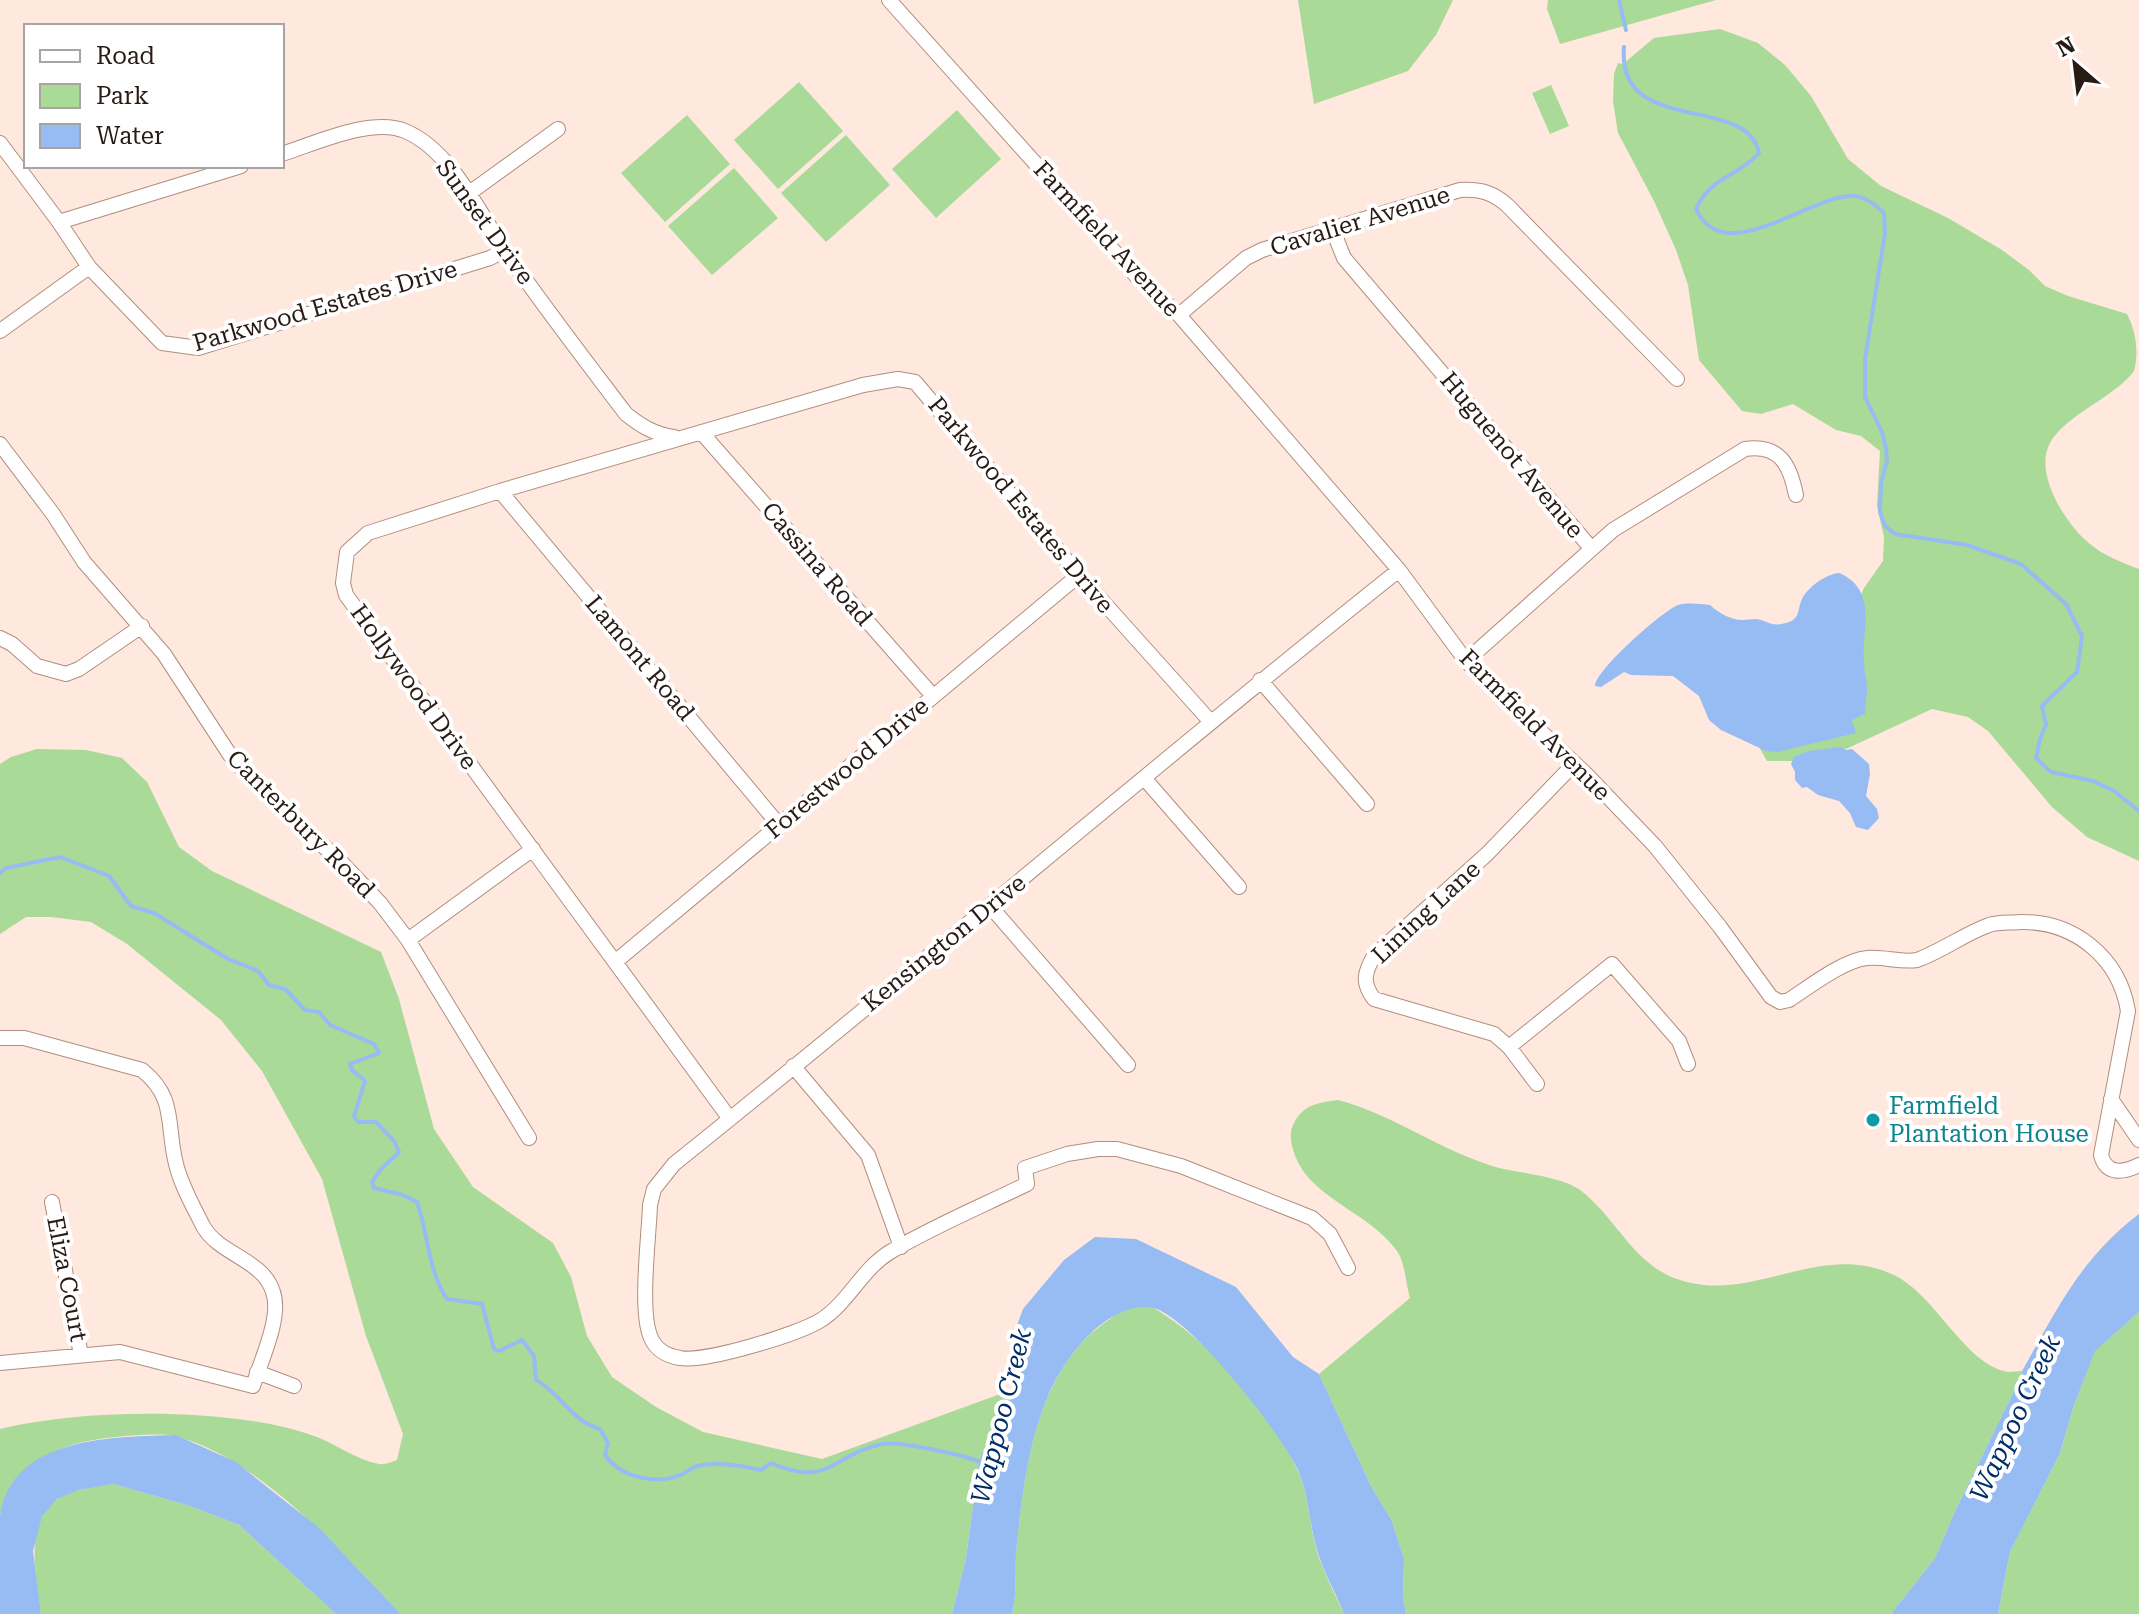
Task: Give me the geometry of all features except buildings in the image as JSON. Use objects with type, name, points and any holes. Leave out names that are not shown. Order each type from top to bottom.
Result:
[{"type":"street","name":"Farmfield Avenue","points":[[889,0],[1138,278],[1179,315],[1399,570],[1466,661],[1655,846],[1771,997],[1780,1002],[1789,1000],[1855,960],[1870,957],[1904,962],[1917,960],[1990,924],[2052,924],[2089,942],[2125,992],[2128,1011],[2101,1155],[2109,1170],[2119,1171],[2139,1165]]},
{"type":"street","name":"Sunset Drive","points":[[284,153],[374,125],[404,130],[428,145],[468,194],[505,250],[626,414],[651,431],[681,438]]},
{"type":"street","points":[[468,194],[558,129]]},
{"type":"street","name":"Parkwood Estates Drive","points":[[0,143],[89,267],[162,343],[198,348],[490,258],[505,250]]},
{"type":"street","points":[[59,222],[234,168]]},
{"type":"street","name":"Cavalier Avenue","points":[[1179,315],[1246,258],[1262,250],[1460,190],[1480,189],[1497,196],[1507,205],[1677,379]]},
{"type":"street","name":"Huguenot Avenue","points":[[1332,228],[1344,258],[1591,548],[1466,661]]},
{"type":"street","points":[[0,331],[89,267]]},
{"type":"street","name":"Parkwood Estates Drive","points":[[701,432],[863,385],[898,379],[915,382],[1079,575],[1210,721]]},
{"type":"street","name":"Hollywood Drive","points":[[701,432],[368,533],[347,552],[343,583],[346,595],[730,1119]]},
{"type":"street","name":"Cassina Road","points":[[701,432],[933,696]]},
{"type":"street","name":"Canterbury Road","points":[[0,444],[53,514],[84,562],[164,654],[230,755],[380,903],[408,940],[529,1138]]},
{"type":"street","points":[[1591,548],[1613,530],[1745,449],[1760,447],[1787,463],[1796,495]]},
{"type":"street","name":"Lamont Road","points":[[500,491],[779,825]]},
{"type":"street","name":"Kensington Drive","points":[[901,1247],[868,1269],[823,1319],[802,1330],[700,1359],[680,1358],[661,1351],[651,1338],[646,1313],[650,1205],[654,1189],[674,1164],[1260,680],[1399,570]]},
{"type":"street","name":"Forestwood Drive","points":[[615,962],[1079,575]]},
{"type":"street","points":[[0,638],[12,644],[37,666],[66,674],[79,669],[142,626]]},
{"type":"street","points":[[1260,680],[1367,804]]},
{"type":"street","name":"Lining Lane","points":[[1537,1084],[1509,1047],[1494,1034],[1374,999],[1365,980],[1366,970],[1374,956],[1487,854],[1574,764]]},
{"type":"street","points":[[1144,778],[1239,887]]},
{"type":"street","points":[[408,940],[533,849]]},
{"type":"street","points":[[990,906],[1128,1065]]},
{"type":"street","points":[[1509,1047],[1612,964],[1679,1041],[1688,1064]]},
{"type":"street","points":[[0,1038],[24,1038],[142,1070],[157,1083],[166,1098],[178,1172],[206,1230],[223,1247],[264,1275],[273,1290],[277,1310],[253,1386],[120,1352],[0,1363]]},
{"type":"street","points":[[793,1066],[868,1155],[901,1247],[1027,1184],[1025,1168],[1067,1154],[1117,1149],[1181,1166],[1312,1218],[1330,1234],[1348,1268]]},
{"type":"street","points":[[2111,1099],[2139,1140]]},
{"type":"street","name":"Eliza Court","points":[[52,1202],[81,1355]]},
{"type":"street","points":[[257,1372],[294,1386]]},
{"type":"green space","points":[[1298,0],[1453,0],[1436,35],[1408,71],[1314,104]]},
{"type":"green space","points":[[1548,0],[1716,0],[1560,44],[1547,9]]},
{"type":"green space","points":[[1720,29],[1758,43],[1785,65],[1811,96],[1848,159],[1881,186],[1948,218],[2002,250],[2045,286],[2127,314],[2136,342],[2134,371],[2115,390],[2057,433],[2046,455],[2046,469],[2062,512],[2081,535],[2101,552],[2139,569],[2139,861],[2087,837],[2052,807],[1988,731],[1968,717],[1932,709],[1846,749],[1804,761],[1767,761],[1750,731],[1849,623],[1864,588],[1883,561],[1884,537],[1877,506],[1880,451],[1861,436],[1836,430],[1793,404],[1761,414],[1742,411],[1699,360],[1688,285],[1676,250],[1618,133],[1613,101],[1614,74],[1618,63],[1623,64],[1654,38]]},
{"type":"green space","points":[[799,82],[843,131],[778,189],[734,140]]},
{"type":"green space","points":[[1551,85],[1569,126],[1550,134],[1532,93]]},
{"type":"green space","points":[[957,110],[1001,159],[936,218],[892,169]]},
{"type":"green space","points":[[687,115],[730,164],[665,222],[621,173]]},
{"type":"green space","points":[[846,135],[890,185],[826,242],[781,193]]},
{"type":"green space","points":[[734,168],[778,218],[712,275],[668,226]]},
{"type":"green space","points":[[37,749],[86,750],[122,758],[147,782],[179,847],[212,871],[381,952],[399,999],[434,1129],[473,1187],[553,1243],[571,1277],[587,1336],[612,1377],[656,1407],[703,1432],[822,1459],[1014,1389],[979,1461],[966,1558],[952,1614],[401,1614],[327,1537],[271,1488],[210,1449],[171,1435],[108,1438],[58,1450],[23,1475],[6,1499],[0,1514],[0,1429],[101,1415],[210,1416],[307,1433],[381,1464],[397,1460],[403,1434],[366,1336],[322,1179],[262,1071],[221,1020],[127,944],[91,922],[26,917],[0,934],[0,764]]},
{"type":"green space","points":[[1338,1100],[1379,1115],[1478,1161],[1573,1186],[1593,1201],[1648,1263],[1677,1279],[1706,1285],[1733,1285],[1840,1264],[1868,1266],[1896,1276],[1924,1298],[1976,1355],[2004,1371],[2022,1371],[1935,1558],[1891,1614],[1406,1614],[1403,1598],[1404,1559],[1392,1521],[1371,1486],[1319,1374],[1410,1298],[1400,1256],[1388,1240],[1317,1186],[1296,1159],[1291,1131],[1297,1118],[1317,1104]]},
{"type":"green space","points":[[1152,1307],[1173,1320],[1215,1357],[1271,1424],[1301,1479],[1319,1558],[1344,1614],[1012,1614],[1023,1490],[1029,1458],[1049,1395],[1064,1367],[1083,1342],[1107,1321],[1127,1308]]},
{"type":"green space","points":[[2139,1312],[2139,1614],[1998,1614],[2010,1552],[2060,1453],[2095,1350]]},
{"type":"green space","points":[[113,1484],[190,1506],[239,1525],[336,1614],[41,1614],[35,1552],[36,1535],[47,1508],[65,1495]]},
{"type":"water","points":[[1839,573],[1851,580],[1864,601],[1867,695],[1865,714],[1852,720],[1856,733],[1777,752],[1766,751],[1721,730],[1709,720],[1699,696],[1673,676],[1631,675],[1624,672],[1601,687],[1595,686],[1598,678],[1630,642],[1678,605],[1710,605],[1734,619],[1781,624],[1796,617],[1803,597],[1814,585]]},
{"type":"water","points":[[1840,747],[1852,749],[1869,764],[1866,796],[1877,809],[1879,818],[1868,830],[1856,827],[1850,813],[1839,801],[1818,795],[1807,787],[1802,788],[1795,780],[1791,764],[1794,757],[1809,751]]},
{"type":"water","name":"Wappoo Creek","points":[[2139,1214],[2139,1312],[2095,1351],[2060,1453],[2010,1552],[1998,1614],[1891,1614],[1935,1558],[2022,1371],[2059,1306],[2101,1248]]},
{"type":"water","name":"Wappoo Creek","points":[[1095,1237],[1136,1239],[1236,1287],[1293,1357],[1319,1374],[1371,1486],[1392,1521],[1404,1559],[1403,1598],[1406,1614],[1344,1614],[1320,1559],[1302,1481],[1289,1453],[1254,1404],[1208,1351],[1165,1313],[1149,1307],[1133,1308],[1102,1323],[1076,1349],[1049,1394],[1026,1472],[1012,1614],[952,1614],[966,1558],[979,1461],[1014,1389],[1012,1339],[1023,1309],[1064,1260]]},
{"type":"water","points":[[176,1435],[236,1462],[318,1527],[401,1614],[336,1614],[239,1525],[190,1506],[113,1484],[78,1490],[57,1499],[42,1516],[33,1551],[41,1614],[0,1614],[0,1515],[9,1489],[25,1469],[46,1455],[70,1446],[125,1437]]},
{"type":"waterway","points":[[1619,0],[1626,30]]},
{"type":"waterway","points":[[1624,47],[1627,75],[1640,93],[1660,104],[1732,124],[1749,135],[1759,153],[1717,183],[1702,198],[1696,209],[1709,226],[1726,233],[1746,232],[1834,199],[1852,196],[1866,199],[1884,213],[1885,233],[1865,359],[1865,397],[1886,448],[1880,512],[1885,526],[1895,534],[1967,545],[2021,564],[2066,604],[2082,636],[2077,672],[2042,706],[2046,725],[2036,758],[2051,772],[2093,781],[2114,791],[2139,811]]},
{"type":"waterway","name":"Wappoo Creek","points":[[0,873],[6,868],[60,857],[109,876],[131,906],[154,913],[228,959],[258,971],[269,985],[285,989],[305,1010],[319,1012],[330,1025],[374,1044],[379,1053],[350,1064],[352,1070],[365,1081],[354,1116],[358,1122],[376,1122],[394,1141],[399,1152],[381,1169],[372,1182],[374,1188],[417,1202],[432,1264],[447,1299],[482,1304],[494,1349],[499,1351],[522,1340],[534,1356],[536,1380],[574,1414],[600,1429],[608,1443],[605,1455],[620,1469],[649,1479],[670,1478],[697,1466],[713,1464],[761,1470],[771,1463],[791,1470],[819,1471],[882,1444],[932,1449],[980,1462]]},
{"type":"place","name":"Farmfield Plantation House","points":[[1873,1120]]}]
